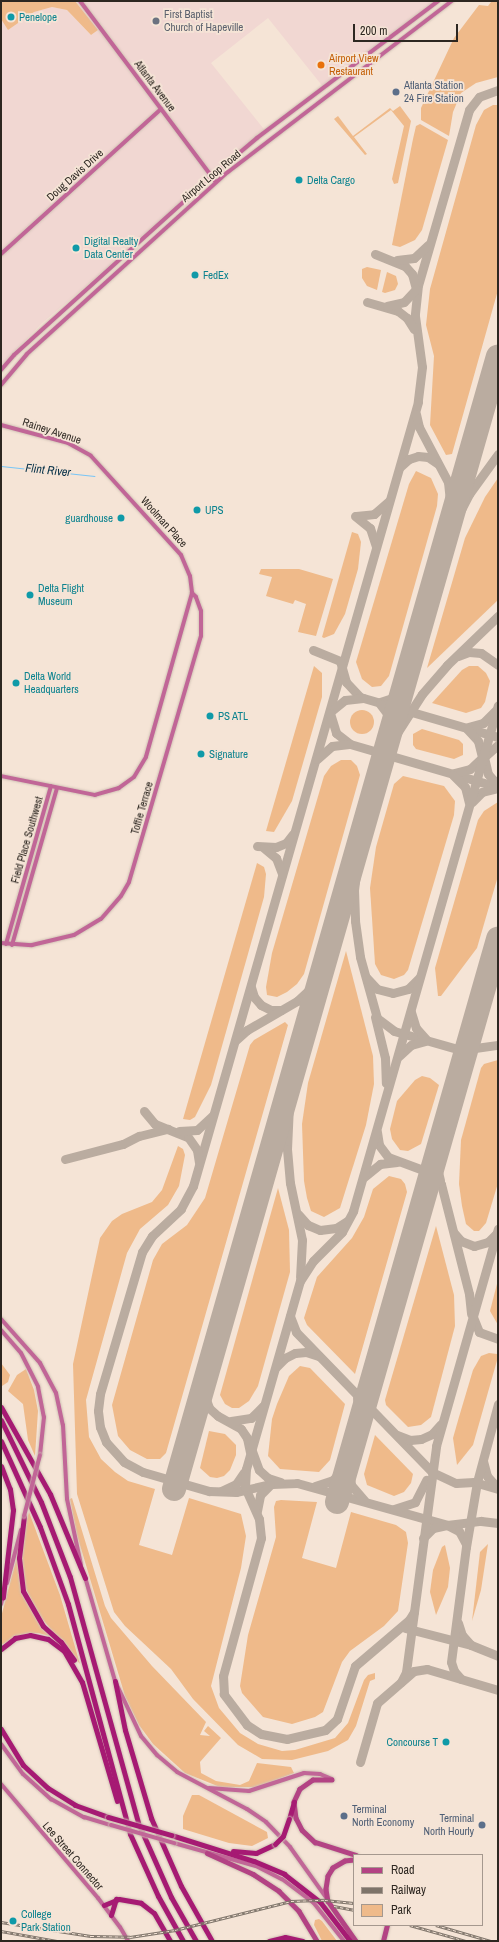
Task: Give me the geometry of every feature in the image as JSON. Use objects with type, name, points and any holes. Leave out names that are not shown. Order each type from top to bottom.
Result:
[{"type":"highway","points":[[1,1406],[46,1488],[85,1578]]},
{"type":"highway","points":[[1,1420],[38,1496],[70,1577],[139,1825],[171,1897],[196,1941]]},
{"type":"highway","points":[[1,1441],[40,1527],[68,1604],[124,1814]]},
{"type":"highway","points":[[1,1466],[10,1489],[13,1522],[3,1597]]},
{"type":"highway","points":[[24,1516],[19,1558],[23,1591],[43,1626],[71,1654],[82,1682],[109,1778],[158,1896],[183,1941]]},
{"type":"highway","points":[[1,1649],[9,1642],[24,1636],[48,1639],[64,1651],[82,1682]]},
{"type":"highway","points":[[115,1680],[130,1747],[151,1818],[180,1886],[212,1941]]},
{"type":"highway","points":[[1,1729],[23,1765],[48,1788],[74,1805],[108,1817],[214,1848],[269,1866],[296,1881],[320,1902],[350,1941]]},
{"type":"highway","points":[[214,1848],[249,1853],[261,1852],[275,1844],[283,1836],[294,1802]]},
{"type":"highway","points":[[104,1905],[116,1899],[129,1899],[146,1906],[154,1913],[170,1941]]},
{"type":"highway","points":[[111,1915],[116,1899]]},
{"type":"highway","points":[[269,1941],[285,1937],[303,1941]]},
{"type":"main road","name":"Atlanta Avenue","points":[[80,1],[216,182]]},
{"type":"main road","name":"Airport Loop Road","points":[[1,370],[14,355],[212,176],[257,138],[438,1]]},
{"type":"main road","name":"Airport Loop Road","points":[[1,385],[27,354],[216,182],[452,1]]},
{"type":"main road","name":"Doug Davis Drive","points":[[1,254],[161,109]]},
{"type":"main road","name":"Rainey Avenue","points":[[1,425],[72,445],[95,459]]},
{"type":"main road","name":"Woolman Place","points":[[1,776],[95,795],[111,792],[134,777],[146,758],[192,593],[190,576],[181,556],[95,459]]},
{"type":"main road","name":"Toffie Terrace","points":[[3,943],[39,944],[65,938],[82,931],[109,911],[129,882],[201,636],[202,611],[196,597],[192,593]]},
{"type":"main road","name":"Field Place Southwest","points":[[3,943],[17,906],[51,786]]},
{"type":"main road","name":"Field Place Southwest","points":[[12,944],[57,788]]},
{"type":"main road","points":[[36,840],[42,841]]},
{"type":"main road","points":[[26,876],[31,878]]},
{"type":"main road","points":[[17,906],[22,908]]},
{"type":"main road","points":[[1,1319],[40,1363],[56,1393],[63,1425],[68,1511],[85,1578],[115,1680],[134,1725],[149,1746],[177,1772],[247,1809],[271,1827],[290,1846],[356,1941]]},
{"type":"main road","points":[[1,1330],[22,1353],[38,1387],[44,1418],[40,1455],[1,1604]]},
{"type":"main road","points":[[1,1744],[23,1774],[43,1793],[76,1813],[111,1825],[256,1866],[291,1884],[321,1909],[344,1941]]},
{"type":"main road","points":[[202,1786],[231,1791],[249,1791],[309,1773],[332,1780]]},
{"type":"main road","points":[[332,1780],[309,1782],[300,1789],[294,1802],[298,1822],[309,1838],[320,1844],[353,1854]]},
{"type":"main road","name":"Lee Street Connector","points":[[1,1784],[104,1905],[128,1941]]},
{"type":"main road","points":[[207,1853],[253,1874],[279,1891],[299,1911],[317,1941]]},
{"type":"main road","points":[[328,1901],[326,1885],[330,1872],[341,1862],[353,1860]]},
{"type":"main road","points":[[383,1941],[387,1926]]},
{"type":"shaded area","points":[[75,1],[434,1],[324,88],[268,18],[211,63],[267,133],[41,324],[1,366],[1,19],[8,30],[34,12],[52,7],[67,10],[91,35],[98,30]]},
{"type":"green space","points":[[4,1],[75,1],[98,30],[91,35],[67,10],[52,7],[34,12],[8,30],[1,19],[1,3]]},
{"type":"green space","points":[[487,1],[498,1],[498,77],[476,83],[461,93],[453,112],[449,136],[421,120],[421,108],[454,38],[479,5],[488,6],[491,2]]},
{"type":"green space","points":[[493,105],[498,105],[498,290],[452,454],[446,455],[430,425],[434,356],[426,325],[430,289],[476,125],[484,110]]},
{"type":"green space","points":[[400,106],[411,121],[398,183],[394,184],[392,179],[404,126],[391,110],[354,137],[367,154],[365,155],[334,119],[338,116],[353,136],[390,108],[393,111]]},
{"type":"green space","points":[[420,124],[448,140],[422,230],[415,240],[400,247],[392,245],[416,126]]},
{"type":"green space","points":[[367,267],[381,270],[377,290],[367,286],[362,278],[362,269]]},
{"type":"green space","points":[[387,272],[396,276],[398,284],[395,290],[385,293],[382,292]]},
{"type":"green space","points":[[416,471],[431,478],[438,494],[437,506],[389,676],[381,686],[372,687],[362,679],[356,662],[409,484]]},
{"type":"green space","points":[[498,478],[498,600],[427,668],[465,538],[485,497]]},
{"type":"green space","points":[[352,532],[358,534],[361,542],[358,569],[345,614],[334,634],[324,638],[322,637]]},
{"type":"green space","points":[[261,569],[299,569],[333,579],[316,636],[298,632],[306,604],[295,600],[293,604],[266,596],[272,577],[259,574]]},
{"type":"green space","points":[[314,666],[322,673],[322,697],[292,801],[274,832],[266,831]]},
{"type":"green space","points":[[469,666],[478,666],[486,673],[490,681],[485,702],[481,708],[466,713],[432,703],[462,670]]},
{"type":"green space","points":[[362,710],[367,711],[373,717],[373,727],[367,733],[362,734],[357,733],[351,727],[350,722],[351,717],[357,711]]},
{"type":"green space","points":[[422,729],[459,740],[463,744],[463,755],[454,759],[416,749],[413,745],[413,734]]},
{"type":"green space","points":[[341,760],[351,760],[357,766],[360,775],[304,974],[297,984],[287,992],[277,997],[267,995],[266,987],[272,953],[324,776],[331,766]]},
{"type":"green space","points":[[403,776],[444,786],[455,801],[454,815],[408,970],[404,975],[394,979],[381,975],[375,964],[370,888],[376,847],[394,784]]},
{"type":"green space","points":[[498,802],[498,876],[477,948],[441,996],[438,996],[435,968],[478,820],[484,811]]},
{"type":"green space","points":[[257,863],[264,867],[266,874],[264,897],[211,1085],[195,1117],[190,1120],[183,1119]]},
{"type":"green space","points":[[346,951],[373,1056],[374,1084],[366,1125],[340,1208],[324,1217],[311,1211],[307,1198],[304,1181],[302,1124],[308,1083]]},
{"type":"green space","points":[[285,1022],[288,1025],[166,1453],[160,1459],[147,1459],[130,1450],[118,1436],[112,1405],[153,1260],[162,1244],[187,1225],[205,1198],[250,1045],[254,1040]]},
{"type":"green space","points":[[498,1060],[498,1183],[486,1223],[479,1231],[474,1231],[466,1224],[462,1206],[459,1184],[461,1140],[481,1068],[484,1064]]},
{"type":"green space","points":[[422,1076],[430,1078],[439,1085],[421,1144],[408,1151],[400,1150],[392,1139],[390,1129],[397,1101],[415,1080]]},
{"type":"green space","points":[[178,1146],[183,1149],[185,1155],[179,1186],[168,1205],[140,1229],[127,1253],[86,1400],[89,1437],[101,1459],[115,1472],[128,1481],[155,1489],[139,1545],[172,1555],[189,1498],[241,1514],[246,1536],[241,1568],[211,1686],[219,1708],[240,1733],[258,1744],[282,1751],[295,1750],[335,1738],[348,1723],[364,1680],[368,1675],[375,1673],[375,1679],[370,1681],[356,1726],[348,1740],[328,1751],[292,1760],[262,1759],[238,1745],[193,1699],[171,1669],[125,1626],[114,1612],[77,1494],[73,1364],[100,1238],[112,1221],[122,1214],[152,1202],[162,1190]]},
{"type":"green space","points":[[389,1176],[401,1179],[405,1184],[407,1192],[355,1374],[307,1325],[304,1318],[317,1277],[352,1238],[364,1217],[373,1189]]},
{"type":"green space","points":[[278,1188],[289,1230],[290,1272],[258,1386],[249,1401],[239,1408],[232,1408],[225,1404],[220,1395]]},
{"type":"green space","points":[[436,1226],[454,1295],[455,1326],[431,1417],[421,1425],[408,1427],[386,1405],[385,1400]]},
{"type":"green space","points":[[498,1280],[498,1325],[490,1311]]},
{"type":"green space","points":[[489,1353],[497,1354],[498,1357],[473,1445],[457,1465],[453,1438],[459,1417],[473,1370],[481,1356]]},
{"type":"green space","points":[[1,1363],[10,1375],[8,1382],[2,1386]]},
{"type":"green space","points":[[300,1366],[310,1368],[345,1404],[330,1460],[319,1472],[280,1469],[268,1456],[272,1419],[277,1404],[289,1376]]},
{"type":"green space","points":[[26,1369],[34,1390],[38,1411],[35,1456],[28,1440],[23,1404],[8,1391],[17,1375]]},
{"type":"green space","points":[[209,1431],[225,1434],[236,1445],[236,1455],[230,1470],[224,1476],[217,1478],[210,1477],[200,1468]]},
{"type":"green space","points":[[375,1435],[413,1474],[411,1483],[404,1492],[394,1496],[367,1485],[364,1474]]},
{"type":"green space","points":[[72,1498],[105,1606],[111,1618],[152,1666],[206,1722],[200,1735],[210,1736],[204,1731],[208,1726],[221,1738],[200,1762],[201,1773],[216,1781],[240,1785],[249,1781],[257,1763],[291,1767],[294,1773],[257,1787],[220,1787],[185,1773],[153,1744],[139,1725],[125,1696],[77,1535],[70,1499]]},
{"type":"green space","points":[[276,1501],[317,1502],[302,1558],[336,1568],[351,1512],[396,1525],[406,1532],[408,1543],[398,1611],[384,1626],[350,1651],[342,1662],[323,1712],[315,1717],[292,1724],[263,1717],[242,1693],[240,1686],[248,1635],[276,1537],[274,1507]]},
{"type":"green space","points":[[29,1512],[60,1595],[80,1664],[39,1615],[26,1589],[21,1560],[23,1535]]},
{"type":"green space","points":[[488,1544],[481,1590],[472,1621],[480,1552]]},
{"type":"green space","points":[[445,1545],[450,1568],[448,1587],[436,1615],[430,1592],[433,1570],[442,1547]]},
{"type":"green space","points":[[17,1557],[24,1594],[54,1637],[38,1633],[24,1634],[1,1645],[1,1617]]},
{"type":"green space","points":[[192,1795],[199,1795],[267,1832],[268,1838],[252,1846],[229,1843],[183,1829],[183,1816]]},
{"type":"green space","points":[[319,1919],[337,1941],[322,1941],[314,1925],[315,1920]]},
{"type":"waterway","name":"Flint River","points":[[1,466],[94,476]]},
{"type":"taxiway","points":[[498,90],[479,97],[469,110],[418,285],[415,316],[422,367],[418,402],[193,1186],[181,1209],[152,1236],[142,1252],[100,1394],[98,1411],[100,1427],[106,1442],[124,1462],[143,1472],[209,1491],[236,1492],[272,1484],[297,1483],[447,1525],[481,1521],[498,1523]]},
{"type":"taxiway","points":[[397,260],[414,258],[428,245]]},
{"type":"taxiway","points":[[375,254],[405,266],[412,274],[416,289]]},
{"type":"taxiway","points":[[387,306],[404,302],[416,289]]},
{"type":"taxiway","points":[[367,302],[398,311],[407,318],[414,329]]},
{"type":"taxiway","points":[[416,414],[419,427],[448,482],[452,518]]},
{"type":"taxiway","points":[[446,539],[469,494],[498,454]]},
{"type":"taxiway","points":[[400,467],[409,459],[418,456],[428,457],[437,463]]},
{"type":"taxiway","points":[[356,516],[374,514],[389,501]]},
{"type":"taxiway","points":[[355,516],[370,528],[376,546]]},
{"type":"taxiway","points":[[378,774],[397,733],[422,694],[447,665],[498,616]]},
{"type":"taxiway","points":[[313,650],[340,661],[346,682],[360,697],[498,737]]},
{"type":"taxiway","points":[[458,656],[469,652],[481,653],[498,665]]},
{"type":"taxiway","points":[[380,702],[395,697],[403,687]]},
{"type":"taxiway","points":[[330,712],[345,700],[363,698]]},
{"type":"taxiway","points":[[380,704],[389,716],[392,728]]},
{"type":"taxiway","points":[[414,1612],[409,1620],[355,1666],[337,1719],[325,1730],[287,1739],[261,1734],[247,1725],[224,1694],[223,1676],[261,1538],[259,1519],[245,1487],[246,1469],[300,1281],[313,1261],[342,1232],[353,1211],[498,705]]},
{"type":"taxiway","points":[[468,727],[483,723],[495,711]]},
{"type":"taxiway","points":[[330,713],[336,733],[350,744],[498,787]]},
{"type":"taxiway","points":[[467,729],[478,741],[482,757]]},
{"type":"taxiway","points":[[317,759],[332,746],[349,744]]},
{"type":"taxiway","points":[[484,757],[498,745]]},
{"type":"taxiway","points":[[484,757],[488,774],[498,785]]},
{"type":"taxiway","points":[[454,773],[470,769],[482,758]]},
{"type":"taxiway","points":[[453,775],[465,787],[469,803]]},
{"type":"taxiway","points":[[472,802],[482,792],[498,788]]},
{"type":"taxiway","points":[[257,846],[276,847],[286,843],[293,834]]},
{"type":"taxiway","points":[[360,839],[354,890],[355,921],[360,957],[377,1018],[394,1031],[461,1050],[498,1045]]},
{"type":"taxiway","points":[[264,848],[276,858],[282,874]]},
{"type":"taxiway","points":[[236,1040],[247,1030],[297,1001],[310,989],[322,970]]},
{"type":"taxiway","points":[[366,977],[377,989],[393,993],[408,989],[419,978]]},
{"type":"taxiway","points":[[251,987],[254,997],[261,1005],[271,1010],[281,1010]]},
{"type":"taxiway","points":[[411,1012],[416,1028],[426,1039]]},
{"type":"taxiway","points":[[375,1017],[385,1058],[386,1083]]},
{"type":"taxiway","points":[[399,1056],[411,1045],[425,1041]]},
{"type":"taxiway","points":[[290,1083],[287,1149],[290,1183],[302,1240],[300,1277]]},
{"type":"taxiway","points":[[144,1111],[155,1124],[188,1137],[197,1150],[199,1162]]},
{"type":"taxiway","points":[[179,1131],[197,1130],[212,1116]]},
{"type":"taxiway","points":[[65,1159],[123,1144],[139,1136],[168,1129]]},
{"type":"taxiway","points":[[377,1132],[379,1145],[388,1157],[431,1173],[441,1184],[469,1294],[471,1314]]},
{"type":"taxiway","points":[[438,1150],[436,1163],[440,1181]]},
{"type":"taxiway","points":[[364,1177],[380,1164],[397,1162]]},
{"type":"taxiway","points":[[298,1214],[308,1225],[320,1230],[336,1228],[347,1221]]},
{"type":"taxiway","points":[[401,1682],[406,1672],[436,1446],[498,1229]]},
{"type":"taxiway","points":[[454,1233],[461,1241],[474,1246],[488,1242],[496,1234]]},
{"type":"taxiway","points":[[290,1316],[296,1332],[432,1472],[456,1483],[474,1482],[498,1489]]},
{"type":"taxiway","points":[[473,1317],[479,1332],[498,1339]]},
{"type":"taxiway","points":[[276,1367],[285,1358],[295,1353],[306,1352],[318,1356]]},
{"type":"taxiway","points":[[204,1383],[204,1394],[209,1408],[218,1416],[241,1429],[247,1438],[250,1452]]},
{"type":"taxiway","points":[[357,1398],[360,1420]]},
{"type":"taxiway","points":[[461,1679],[454,1671],[451,1662],[466,1547],[477,1482],[498,1404]]},
{"type":"taxiway","points":[[231,1421],[251,1418],[263,1406]]},
{"type":"taxiway","points":[[397,1435],[410,1440],[421,1439],[432,1434],[441,1424]]},
{"type":"taxiway","points":[[252,1451],[259,1470],[268,1478],[280,1482]]},
{"type":"taxiway","points":[[483,1461],[487,1476],[497,1487]]},
{"type":"taxiway","points":[[348,1463],[351,1485],[364,1500]]},
{"type":"taxiway","points":[[315,1486],[333,1480],[347,1464]]},
{"type":"taxiway","points":[[221,1491],[236,1484],[244,1472]]},
{"type":"taxiway","points":[[394,1509],[415,1502],[426,1480]]},
{"type":"taxiway","points":[[257,1511],[260,1495],[270,1485]]},
{"type":"taxiway","points":[[423,1538],[433,1528],[447,1525],[459,1531],[466,1544]]},
{"type":"taxiway","points":[[458,1623],[462,1635],[471,1645],[498,1656]]},
{"type":"taxiway","points":[[405,1628],[471,1645]]},
{"type":"taxiway","points":[[360,1762],[377,1703],[414,1671],[427,1669],[498,1690]]},
{"type":"runway","points":[[174,1489],[498,356]]},
{"type":"runway","points":[[337,1502],[498,939]]},
{"type":"railway","points":[[1,1922],[91,1936],[130,1937],[175,1930],[291,1901],[325,1900],[353,1903]]},
{"type":"railway","points":[[334,1906],[353,1910]]},
{"type":"railway","points":[[414,1926],[466,1941]]},
{"type":"railway","points":[[439,1926],[491,1941]]},
{"type":"railway","points":[[1,1931],[57,1941]]},
{"type":"place","name":"Penelope","points":[[11,17]]},
{"type":"place","name":"First Baptist Church of Hapeville","points":[[156,21]]},
{"type":"place","name":"Airport View Restaurant","points":[[321,65]]},
{"type":"place","name":"Atlanta Station 24 Fire Station","points":[[396,92]]},
{"type":"place","name":"Delta Cargo","points":[[299,180]]},
{"type":"place","name":"Digital Realty Data Center","points":[[76,248]]},
{"type":"place","name":"FedEx","points":[[195,275]]},
{"type":"place","name":"UPS","points":[[197,510]]},
{"type":"place","name":"guardhouse","points":[[121,518]]},
{"type":"place","name":"Delta Flight Museum","points":[[30,595]]},
{"type":"place","name":"Delta World Headquarters","points":[[16,683]]},
{"type":"place","name":"PS ATL","points":[[210,716]]},
{"type":"place","name":"Signature","points":[[201,754]]},
{"type":"place","name":"Concourse T","points":[[446,1742]]},
{"type":"place","name":"Terminal North Economy","points":[[344,1816]]},
{"type":"place","name":"Terminal North Hourly","points":[[482,1825]]},
{"type":"place","name":"College Park Station","points":[[13,1921]]}]
